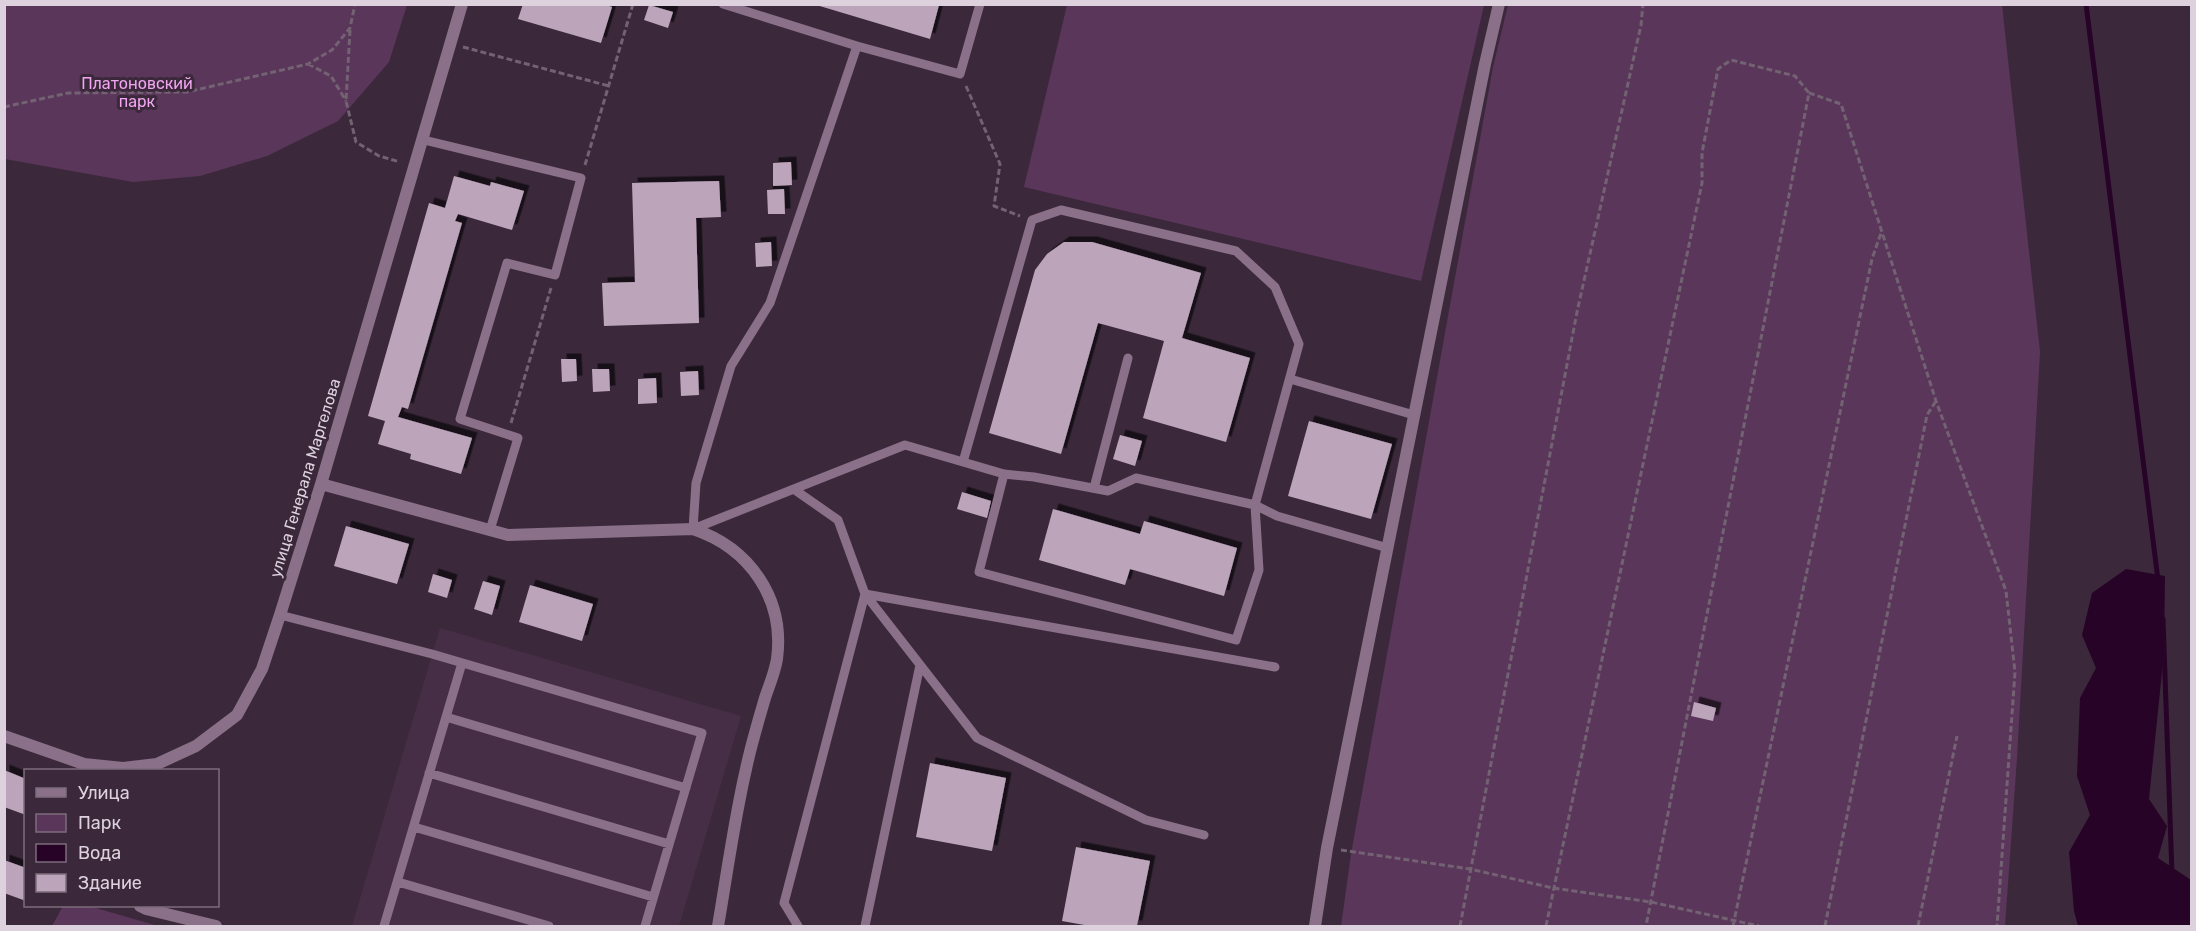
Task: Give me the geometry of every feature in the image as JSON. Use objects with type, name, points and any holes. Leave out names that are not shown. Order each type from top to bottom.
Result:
[{"type":"street","name":"улица Генерала Маргелова","points":[[129,769],[157,764],[196,746],[237,715],[262,669],[321,484],[424,140],[462,4]]},
{"type":"street","points":[[1315,927],[1328,848],[1414,415],[1485,64],[1500,4]]},
{"type":"street","points":[[321,484],[508,535],[693,529],[713,536],[741,556],[755,571],[770,595],[779,631],[777,661],[752,738],[738,801],[718,927]]},
{"type":"street","name":"улица Генерала Маргелова","points":[[4,735],[84,764],[116,769]]},
{"type":"street","points":[[144,907],[216,927]]},
{"type":"lane","points":[[723,4],[857,46],[960,74],[980,4]]},
{"type":"lane","points":[[857,46],[770,303],[731,366],[696,483],[693,529],[905,445],[1004,474],[1108,491],[1136,478],[1255,505],[1277,516],[1388,548]]},
{"type":"lane","points":[[424,140],[581,178],[555,275],[507,263],[460,419],[518,438],[489,530]]},
{"type":"lane","points":[[963,462],[1032,220],[1061,210],[1236,251],[1275,287],[1299,344],[1255,505],[1259,570],[1236,640],[979,572],[1004,474]]},
{"type":"lane","points":[[1094,488],[1128,358]]},
{"type":"lane","points":[[1290,379],[1414,415]]},
{"type":"lane","points":[[795,490],[838,520],[866,594],[976,738],[1146,820],[1204,835]]},
{"type":"lane","points":[[866,594],[1275,667]]},
{"type":"lane","points":[[798,927],[784,903],[866,594]]},
{"type":"lane","points":[[280,615],[462,663],[702,733],[645,927]]},
{"type":"lane","points":[[384,927],[462,663]]},
{"type":"lane","points":[[865,927],[920,665]]},
{"type":"lane","points":[[446,717],[686,788]]},
{"type":"lane","points":[[429,773],[669,844]]},
{"type":"lane","points":[[414,826],[653,897]]},
{"type":"lane","points":[[398,882],[549,927]]},
{"type":"path","points":[[346,102],[350,28],[355,4]]},
{"type":"path","points":[[581,178],[633,4]]},
{"type":"path","points":[[1460,927],[1577,312],[1644,4]]},
{"type":"path","points":[[4,107],[68,93],[187,92],[308,64],[332,50],[350,28]]},
{"type":"path","points":[[451,44],[609,86]]},
{"type":"path","points":[[1546,927],[1702,183],[1701,153],[1719,69],[1731,60],[1796,76],[1809,93],[1841,104],[1936,401],[2006,591],[2015,672],[1997,927]]},
{"type":"path","points":[[308,64],[331,76],[346,102],[356,142],[379,156],[407,165]]},
{"type":"path","points":[[960,74],[1000,164],[994,206],[1032,220]]},
{"type":"path","points":[[1646,927],[1809,93]]},
{"type":"path","points":[[1733,927],[1872,259],[1882,231]]},
{"type":"path","points":[[507,435],[555,275]]},
{"type":"path","points":[[1825,927],[1927,416],[1936,401]]},
{"type":"path","points":[[1918,927],[1957,735]]},
{"type":"path","points":[[1328,848],[1470,869],[1553,888],[1651,902],[1759,927]]},
{"type":"shaded area","points":[[440,628],[741,716],[679,926],[352,926]]},
{"type":"green space","name":"Платоновский парк","points":[[4,5],[407,5],[389,62],[338,121],[267,156],[200,176],[133,182],[5,159]]},
{"type":"green space","points":[[1067,5],[1484,5],[1421,281],[1024,187]]},
{"type":"green space","points":[[1508,5],[2002,5],[2040,352],[2005,926],[1341,926],[1351,854],[1493,67]]},
{"type":"green space","points":[[62,907],[92,907],[158,926],[52,926]]},
{"type":"water","points":[[2126,569],[2165,576],[2164,652],[2149,799],[2167,826],[2158,858],[2191,880],[2191,926],[2078,926],[2074,911],[2069,852],[2090,815],[2077,776],[2080,698],[2096,668],[2082,635],[2092,593]]},
{"type":"building","points":[[523,4],[603,4],[612,7],[601,43],[518,19]]},
{"type":"building","points":[[813,4],[936,4],[939,5],[930,39]]},
{"type":"building","points":[[649,5],[673,12],[668,28],[644,20]]},
{"type":"building","points":[[791,162],[792,185],[773,186],[773,163]]},
{"type":"building","points":[[454,176],[490,186],[491,182],[524,191],[512,230],[458,214],[455,221],[462,223],[408,409],[402,407],[398,417],[472,438],[461,474],[410,459],[411,454],[378,444],[385,421],[368,416],[429,203],[445,208]]},
{"type":"building","points":[[719,181],[721,217],[696,218],[699,323],[604,326],[602,283],[635,282],[632,183]]},
{"type":"building","points":[[784,189],[785,214],[768,214],[767,190]]},
{"type":"building","points":[[771,242],[772,266],[756,267],[755,243]]},
{"type":"building","points":[[1064,242],[1092,242],[1201,273],[1182,338],[1250,358],[1226,442],[1143,418],[1164,341],[1098,323],[1061,454],[989,433],[1035,270],[1047,254]]},
{"type":"building","points":[[561,359],[576,359],[577,381],[562,382]]},
{"type":"building","points":[[592,369],[609,369],[610,391],[593,392]]},
{"type":"building","points":[[698,371],[699,395],[681,396],[680,372]]},
{"type":"building","points":[[656,378],[657,403],[638,404],[638,379]]},
{"type":"building","points":[[1309,421],[1392,444],[1371,519],[1288,496]]},
{"type":"building","points":[[1120,435],[1142,441],[1135,466],[1113,459]]},
{"type":"building","points":[[962,492],[991,501],[987,518],[957,509]]},
{"type":"building","points":[[1053,509],[1140,534],[1144,521],[1237,548],[1224,596],[1130,569],[1125,585],[1039,560]]},
{"type":"building","points":[[346,526],[409,544],[397,584],[334,566]]},
{"type":"building","points":[[433,574],[452,580],[447,598],[428,592]]},
{"type":"building","points":[[483,581],[500,586],[492,615],[474,609]]},
{"type":"building","points":[[530,585],[593,604],[582,641],[519,622]]},
{"type":"building","points":[[1694,702],[1716,708],[1713,721],[1691,716]]},
{"type":"building","points":[[930,763],[1006,778],[992,851],[916,837]]},
{"type":"building","points":[[4,770],[24,778],[24,814],[4,807]]},
{"type":"building","points":[[1076,847],[1150,861],[1137,926],[1090,926],[1062,921]]},
{"type":"building","points":[[4,860],[24,867],[24,900],[4,893]]},
{"type":"waterway","points":[[2086,4],[2158,580]]},
{"type":"waterway","points":[[2163,619],[2172,874]]}]
